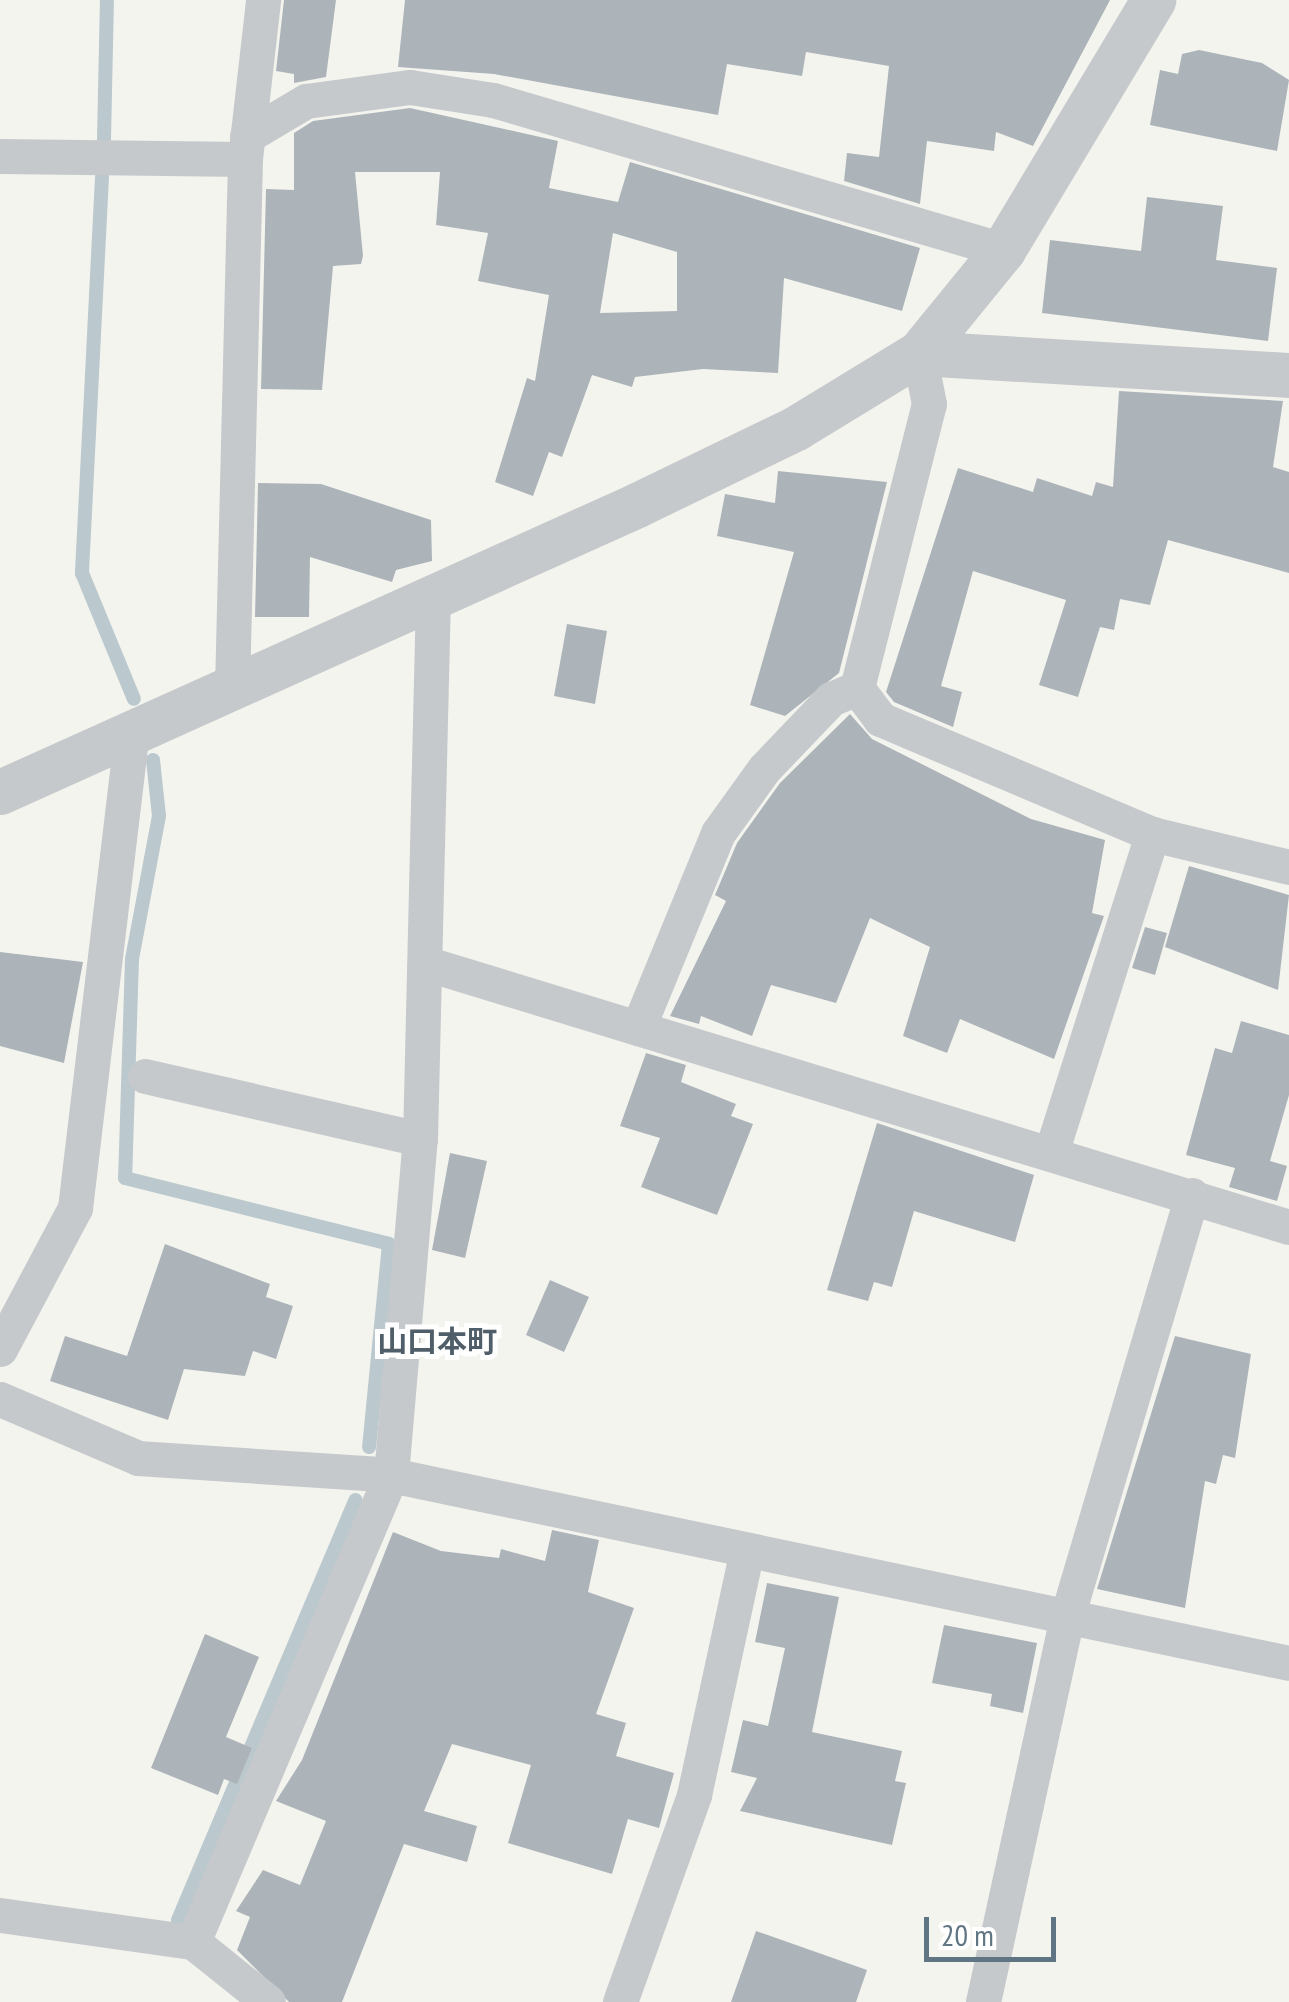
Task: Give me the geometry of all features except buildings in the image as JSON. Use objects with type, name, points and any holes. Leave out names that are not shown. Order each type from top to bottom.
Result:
[{"type":"street","points":[[232,688],[246,148],[262,0]]},
{"type":"street","points":[[0,792],[796,428],[919,353],[1004,250],[1154,0]]},
{"type":"street","points":[[0,156],[246,148],[306,101],[410,87],[493,100],[1004,250]]},
{"type":"street","points":[[919,353],[1289,375]]},
{"type":"street","points":[[638,1028],[718,834],[778,755],[831,700],[856,688],[930,404],[919,353]]},
{"type":"street","points":[[193,1942],[391,1475],[420,1139],[428,964],[433,596]]},
{"type":"street","points":[[856,688],[880,720],[1152,834],[1289,867]]},
{"type":"street","points":[[0,1349],[76,1208],[132,733]]},
{"type":"street","points":[[1051,1153],[1152,834]]},
{"type":"street","points":[[428,964],[1289,1228]]},
{"type":"street","points":[[145,1076],[420,1139]]},
{"type":"street","points":[[982,2002],[1067,1618],[1192,1196]]},
{"type":"street","points":[[0,1399],[138,1458],[391,1475],[1289,1662]]},
{"type":"street","points":[[620,2002],[694,1795],[746,1550]]},
{"type":"street","points":[[0,1915],[193,1942],[268,2002]]},
{"type":"waterway","points":[[104,140],[107,0]]},
{"type":"waterway","points":[[102,177],[82,573],[134,699]]},
{"type":"waterway","points":[[153,760],[159,816],[132,959],[125,1178],[389,1244],[369,1447]]},
{"type":"waterway","points":[[178,1920],[355,1500]]},
{"type":"district","name":"山口本町","points":[[437,1341]]}]
